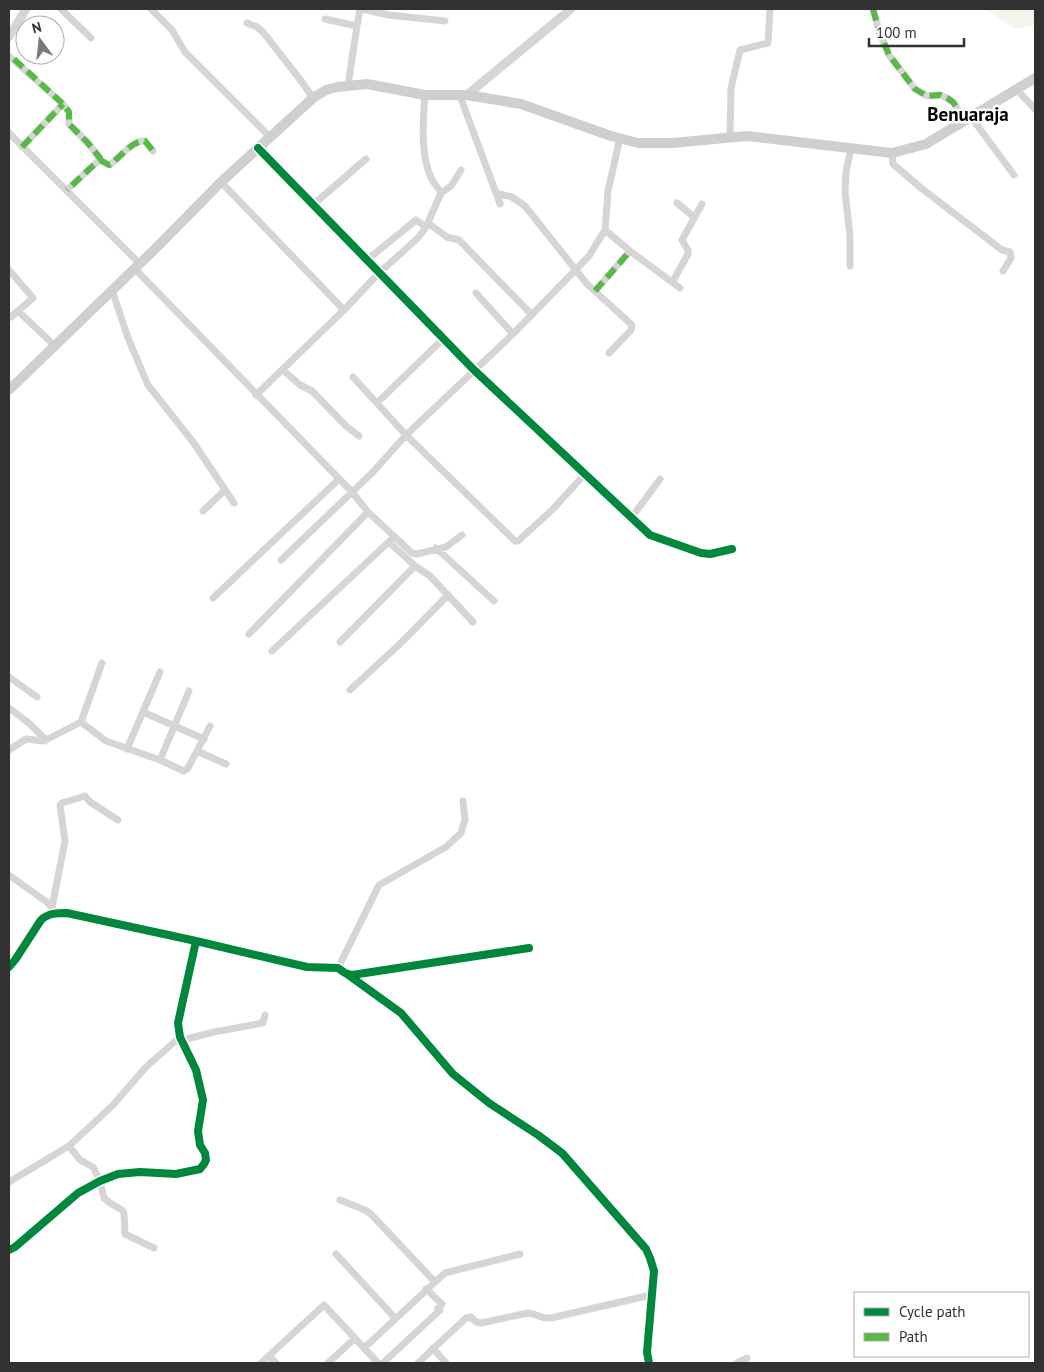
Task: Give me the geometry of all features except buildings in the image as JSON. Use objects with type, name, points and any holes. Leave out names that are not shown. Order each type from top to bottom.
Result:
[{"type":"main road","points":[[10,388],[221,182],[313,98],[326,90],[348,84],[367,84],[425,95],[464,95],[521,104],[620,138],[652,144],[747,136],[892,153],[926,144],[1035,78]]},
{"type":"street","points":[[10,32],[26,9]]},
{"type":"street","points":[[61,9],[91,38]]},
{"type":"street","points":[[151,9],[172,30],[185,52],[270,137]]},
{"type":"street","points":[[348,84],[361,9],[389,15],[445,21]]},
{"type":"street","points":[[500,204],[464,95],[571,9]]},
{"type":"street","points":[[730,136],[731,88],[740,50],[768,43],[770,9]]},
{"type":"street","points":[[873,9],[879,31],[889,55],[915,89],[927,96],[940,95],[953,102],[1014,175]]},
{"type":"street","points":[[325,19],[357,26]]},
{"type":"street","points":[[247,23],[263,32],[313,98]]},
{"type":"street","points":[[12,58],[63,104],[69,112],[69,124],[87,142],[100,160],[108,165],[111,164],[141,141],[145,141],[153,151]]},
{"type":"street","points":[[1017,90],[1035,109]]},
{"type":"street","points":[[425,95],[423,116],[424,144],[429,172],[441,193]]},
{"type":"street","points":[[22,147],[63,104]]},
{"type":"street","points":[[9,133],[67,190],[256,395],[338,480],[352,492],[415,566],[430,576],[473,622]]},
{"type":"street","points":[[281,560],[388,457],[406,434],[513,334],[589,256],[605,230],[608,191],[620,138]]},
{"type":"street","points":[[258,148],[314,204],[441,340],[584,475],[655,538],[701,553],[710,554],[732,549]]},
{"type":"street","points":[[850,266],[850,235],[845,192],[846,172],[851,148]]},
{"type":"street","points":[[892,153],[893,164],[921,188],[1002,250],[1010,252],[1011,258],[1003,271]]},
{"type":"street","points":[[314,204],[366,159]]},
{"type":"street","points":[[67,190],[100,160]]},
{"type":"street","points":[[256,395],[418,238],[427,225],[441,193],[451,186],[461,170]]},
{"type":"street","points":[[221,182],[344,310]]},
{"type":"street","points":[[496,193],[512,198],[525,206],[575,271],[633,326],[609,353]]},
{"type":"street","points":[[677,203],[694,217]]},
{"type":"street","points":[[673,282],[688,254],[688,250],[682,240],[702,204]]},
{"type":"street","points":[[366,260],[416,220],[447,237],[459,240],[532,315]]},
{"type":"street","points":[[605,230],[680,288]]},
{"type":"street","points":[[595,291],[630,251]]},
{"type":"street","points":[[9,270],[33,297],[9,318]]},
{"type":"street","points":[[112,290],[128,338],[148,385],[193,442],[234,503]]},
{"type":"street","points":[[476,293],[513,334]]},
{"type":"street","points":[[18,311],[55,346]]},
{"type":"street","points":[[377,403],[441,340]]},
{"type":"street","points":[[283,370],[296,383],[312,391],[346,426],[359,436]]},
{"type":"street","points":[[353,378],[406,434],[516,541],[552,510],[584,475]]},
{"type":"street","points":[[632,517],[660,479]]},
{"type":"street","points":[[214,598],[338,480]]},
{"type":"street","points":[[203,511],[225,490]]},
{"type":"street","points":[[249,634],[368,512]]},
{"type":"street","points":[[392,539],[414,554],[446,547],[462,535]]},
{"type":"street","points":[[272,651],[392,539]]},
{"type":"street","points":[[436,548],[494,601]]},
{"type":"street","points":[[340,642],[415,566]]},
{"type":"street","points":[[350,690],[402,642],[448,595]]},
{"type":"street","points":[[9,750],[26,739],[46,740],[81,722],[102,663]]},
{"type":"street","points":[[127,749],[160,672]]},
{"type":"street","points":[[9,677],[37,697]]},
{"type":"street","points":[[160,760],[189,691]]},
{"type":"street","points":[[9,708],[30,724],[46,740]]},
{"type":"street","points":[[143,712],[204,739]]},
{"type":"street","points":[[81,722],[106,741],[160,760],[184,771],[210,726]]},
{"type":"street","points":[[197,751],[226,764]]},
{"type":"street","points":[[9,967],[41,920],[51,911],[64,840],[60,805],[85,796],[90,802],[118,820]]},
{"type":"street","points":[[338,968],[380,885],[446,847],[461,833],[465,820],[462,801]]},
{"type":"street","points":[[9,875],[51,911],[196,941],[307,967],[338,968],[401,1012],[453,1074],[506,1116],[552,1144],[572,1162],[646,1249],[654,1271],[647,1352],[649,1363]]},
{"type":"street","points":[[9,1250],[15,1247],[78,1193],[100,1181],[118,1174],[140,1172],[176,1174],[200,1169],[204,1164],[206,1160],[205,1153],[200,1145],[198,1130],[204,1100],[196,1070],[182,1039],[178,1023],[196,941]]},
{"type":"street","points":[[345,973],[352,975],[529,948]]},
{"type":"street","points":[[9,1182],[69,1146],[113,1105],[146,1067],[182,1039],[263,1023],[265,1015]]},
{"type":"street","points":[[69,1146],[80,1160],[93,1167],[100,1181],[104,1198],[124,1213],[125,1234],[154,1248]]},
{"type":"street","points":[[340,1200],[371,1214],[434,1281]]},
{"type":"street","points":[[336,1254],[395,1318]]},
{"type":"street","points":[[364,1348],[426,1288],[449,1271],[520,1254]]},
{"type":"street","points":[[384,1363],[440,1310],[438,1308],[442,1304],[426,1288]]},
{"type":"street","points":[[418,1363],[466,1318],[471,1317],[476,1322],[481,1323],[528,1313],[542,1319],[551,1318],[651,1295]]},
{"type":"street","points":[[261,1363],[324,1304],[378,1363]]},
{"type":"street","points":[[332,1362],[355,1338]]},
{"type":"street","points":[[433,1348],[446,1363]]},
{"type":"street","points":[[269,1356],[276,1363]]},
{"type":"street","points":[[737,1363],[747,1358]]},
{"type":"shaded area","points":[[985,9],[1035,9],[1035,25],[1015,29]]},
{"type":"marked path","points":[[873,9],[879,31],[889,55],[915,89],[927,96],[940,95],[947,98],[953,102],[965,120]]},
{"type":"marked path","points":[[14,59],[63,104],[69,112],[69,124],[100,158],[67,190]]},
{"type":"marked path","points":[[22,147],[63,104]]},
{"type":"marked path","points":[[100,160],[109,165],[131,146],[140,141],[145,141],[153,151]]},
{"type":"marked path","points":[[595,291],[630,251]]},
{"type":"cycle path","points":[[258,148],[474,370],[650,535],[701,553],[710,554],[732,549]]},
{"type":"cycle path","points":[[9,967],[41,920],[50,915],[60,913],[196,941],[307,967],[338,968],[352,975],[529,948]]},
{"type":"cycle path","points":[[9,1250],[15,1247],[78,1193],[100,1181],[118,1174],[140,1172],[176,1174],[200,1169],[204,1164],[206,1160],[205,1153],[200,1145],[198,1131],[203,1100],[196,1070],[180,1037],[178,1023],[196,941]]},
{"type":"cycle path","points":[[347,974],[401,1013],[453,1074],[489,1103],[562,1153],[646,1249],[654,1271],[647,1352],[649,1363]]},
{"type":"district","name":"Benuaraja","points":[[968,114]]}]
